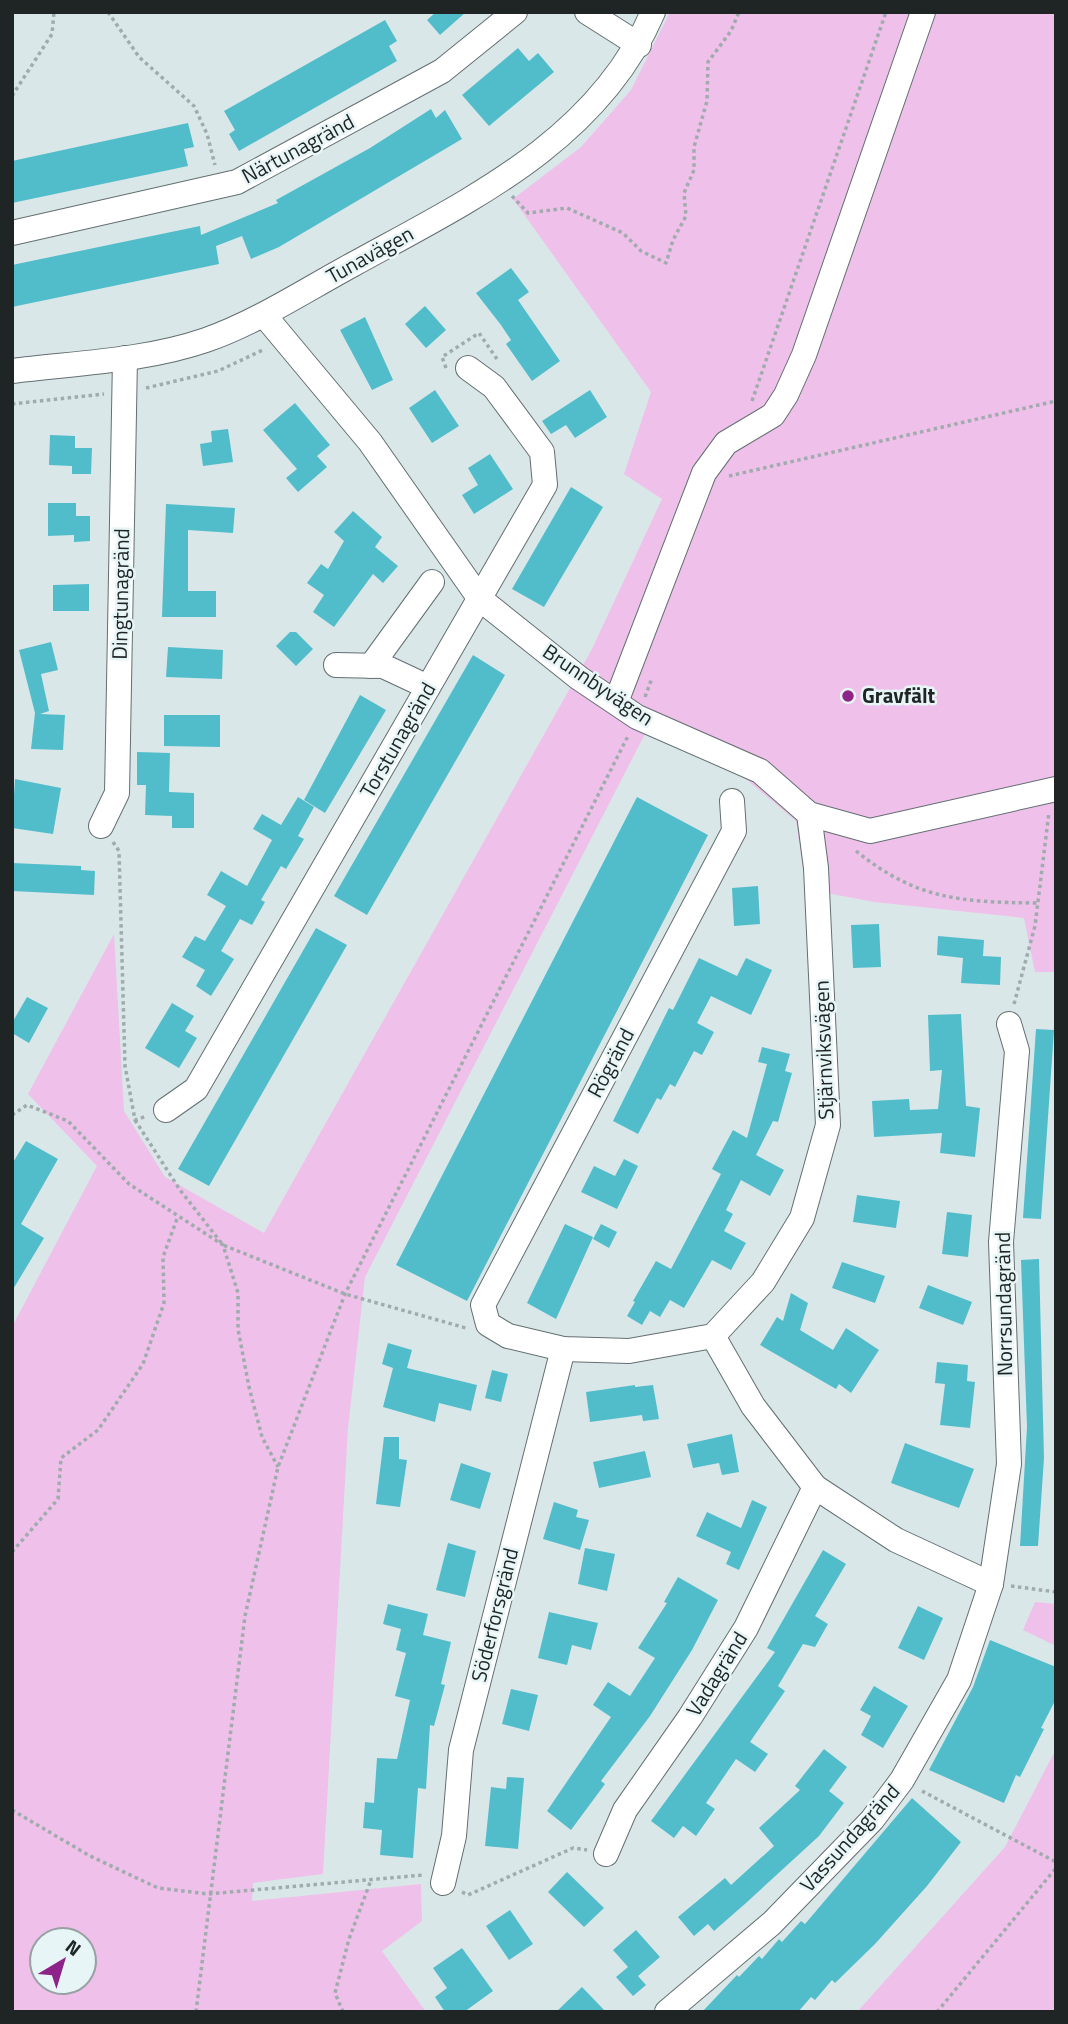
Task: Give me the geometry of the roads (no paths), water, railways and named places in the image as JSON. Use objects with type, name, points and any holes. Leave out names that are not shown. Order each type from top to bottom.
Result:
[{"type":"street","name":"Närtunagränd","points":[[12,233],[237,182],[442,71],[515,12]]},
{"type":"street","points":[[587,12],[639,46]]},
{"type":"street","name":"Tunavägen","points":[[12,371],[125,358],[204,341],[264,315],[499,182],[560,138],[596,103],[639,46],[653,12]]},
{"type":"street","points":[[616,702],[704,473],[726,443],[773,415],[786,395],[804,355],[923,12]]},
{"type":"street","name":"Brunnbyvägen","points":[[264,315],[370,443],[480,599],[579,678],[637,717],[760,771],[809,814],[870,831],[1054,789]]},
{"type":"street","name":"Dingtunagränd","points":[[102,826],[117,793],[125,358]]},
{"type":"street","name":"Torstunagränd","points":[[166,1110],[197,1088],[545,485],[542,452],[494,387],[468,369]]},
{"type":"street","points":[[371,666],[432,582]]},
{"type":"street","points":[[337,665],[383,666],[429,687]]},
{"type":"street","name":"Rögränd","points":[[563,1349],[509,1336],[488,1324],[484,1304],[734,831],[732,801]]},
{"type":"street","name":"Stjärnviksvägen","points":[[713,1336],[763,1282],[802,1218],[828,1125],[816,868],[809,814]]},
{"type":"street","name":"Norrsundagränd","points":[[991,1584],[1009,1464],[1001,1242],[1017,1051],[1009,1024]]},
{"type":"street","points":[[563,1349],[629,1351],[713,1336],[753,1406],[815,1487],[896,1540],[991,1584]]},
{"type":"street","name":"Söderforsgränd","points":[[443,1883],[454,1836],[461,1750],[563,1349]]},
{"type":"street","name":"Vadagränd","points":[[606,1854],[625,1810],[690,1717],[746,1628],[815,1487]]},
{"type":"street","name":"Vassundagränd","points":[[667,2012],[772,1923],[872,1820],[902,1780],[959,1680],[991,1584]]},
{"type":"place","name":"Gravfält","points":[[848,696]]}]
